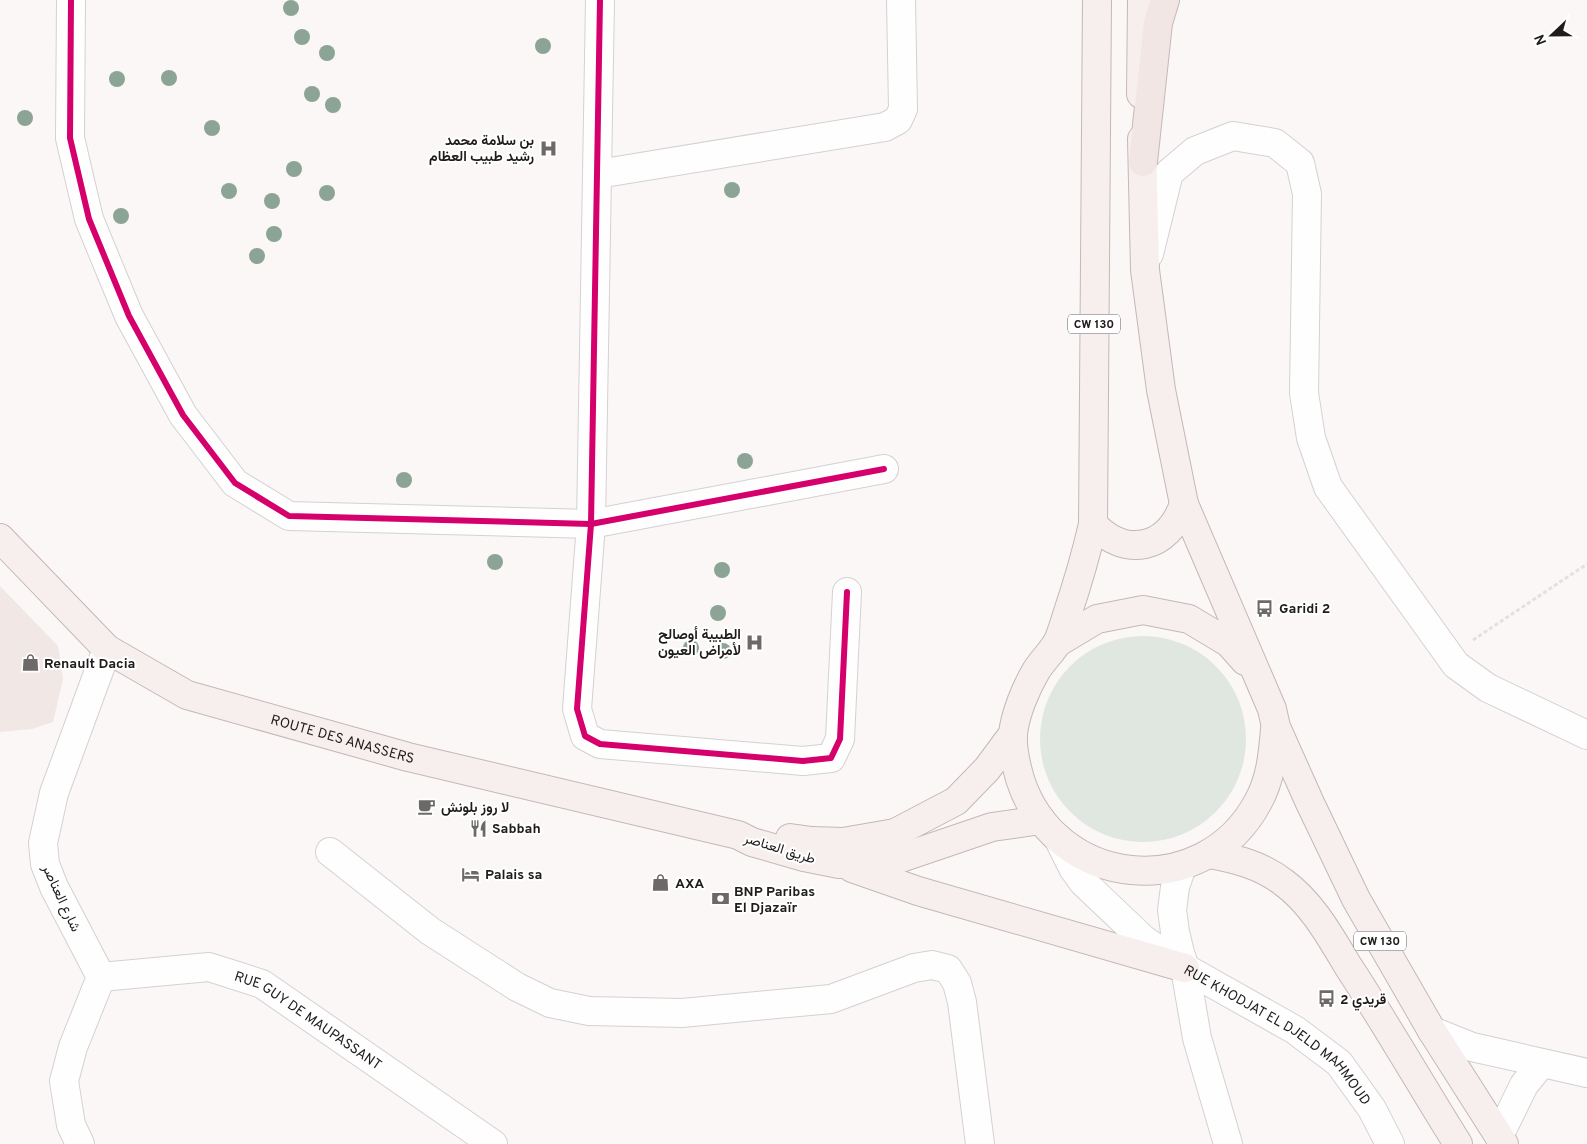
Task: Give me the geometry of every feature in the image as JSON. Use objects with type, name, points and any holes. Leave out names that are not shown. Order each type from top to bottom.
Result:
[{"type":"highway","points":[[1143,162],[1158,23],[1165,0]]},
{"type":"main road","name":"CW 130","points":[[1057,643],[1078,583],[1093,524],[1096,0]]},
{"type":"main road","points":[[1142,0],[1141,55],[1145,270],[1161,390],[1184,504],[1272,709],[1276,727],[1271,767],[1259,801],[1238,831],[1210,854],[1182,866],[1149,871],[1116,868],[1085,857],[1049,829],[1025,794],[1016,764],[1014,734],[1022,700],[1036,670],[1057,643],[1097,618],[1143,610],[1189,619],[1229,642],[1255,673]]},
{"type":"main road","points":[[1093,524],[1103,535],[1116,542],[1130,545],[1145,544],[1159,539],[1170,530],[1179,518],[1184,504]]},
{"type":"main road","name":"ROUTE DES ANASSERS","points":[[0,538],[107,649],[187,695],[408,756],[738,835]]},
{"type":"main road","name":"CW 130","points":[[1276,727],[1356,899],[1432,1031],[1502,1140]]},
{"type":"main road","name":"طريق العناصر","points":[[738,835],[752,834],[812,841],[843,842],[895,832],[956,802],[987,769],[1014,734]]},
{"type":"main road","name":"طريق العناصر","points":[[738,835],[745,840],[768,847],[838,864],[892,861],[992,827],[1049,829]]},
{"type":"main road","name":"CW 130","points":[[1210,854],[1236,858],[1261,868],[1284,882],[1304,900],[1356,978],[1458,1144]]},
{"type":"main road","points":[[838,864],[918,892],[1185,968]]},
{"type":"street","points":[[71,0],[70,138],[89,219],[129,316],[183,415],[235,483],[289,516],[591,524],[884,469]]},
{"type":"street","points":[[600,0],[591,524],[577,709],[585,736],[600,744],[803,760],[831,758],[840,739],[847,592]]},
{"type":"street","points":[[598,174],[885,127],[898,120],[903,109],[901,0]]},
{"type":"street","points":[[1145,270],[1169,173],[1195,151],[1233,136],[1275,143],[1300,162],[1307,194],[1304,393],[1311,438],[1328,487],[1456,665],[1488,688],[1587,735]]},
{"type":"street","name":"شارع العناصر","points":[[101,977],[54,887],[45,864],[43,843],[54,792],[107,649]]},
{"type":"street","points":[[1049,829],[1083,882],[1143,939],[1185,968],[1197,1038],[1228,1144]]},
{"type":"street","points":[[330,852],[430,931],[516,987],[550,1003],[589,1011],[682,1013],[832,999],[914,968],[932,964],[948,969],[957,983],[962,1002],[980,1144]]},
{"type":"street","name":"RUE KHODJAT EL DJELD MAHMOUD","points":[[1182,866],[1175,887],[1172,910],[1175,932],[1185,968],[1295,1030],[1339,1063],[1372,1109],[1390,1144]]},
{"type":"street","name":"RUE GUY DE MAUPASSANT","points":[[101,977],[209,967],[262,984],[493,1144]]},
{"type":"street","points":[[80,1144],[71,1125],[64,1081],[73,1047],[101,977]]},
{"type":"street","points":[[1432,1031],[1472,1047],[1587,1074]]},
{"type":"street","points":[[1502,1140],[1524,1085],[1542,1064]]},
{"type":"path","points":[[1450,655],[1587,564]]},
{"type":"shaded area","name":"Renault Dacia","points":[[0,586],[58,646],[63,679],[53,722],[32,729],[0,732]]},
{"type":"shaded area","points":[[1133,636],[1153,636],[1173,640],[1192,648],[1216,666],[1234,690],[1242,709],[1246,739],[1242,769],[1234,788],[1216,812],[1192,830],[1173,838],[1153,842],[1133,842],[1113,838],[1094,830],[1078,819],[1063,804],[1052,788],[1044,769],[1040,749],[1040,729],[1044,709],[1052,690],[1063,674],[1078,659],[1094,648],[1113,640]]},
{"type":"cycle path","points":[[71,0],[70,138],[89,219],[129,316],[183,415],[235,483],[289,516],[591,524],[884,469]]},
{"type":"cycle path","points":[[600,0],[591,524],[577,709],[585,736],[600,744],[803,761],[831,758],[840,739],[847,592]]},
{"type":"place","name":"بن سلامة محمد رشيد طبيب العظام","points":[[548,148]]},
{"type":"place","name":"Garidi 2","points":[[1265,608]]},
{"type":"place","name":"الطبيبة أوصالح لأمراض العيون","points":[[755,642]]},
{"type":"place","name":"Renault Dacia","points":[[30,663]]},
{"type":"place","name":"لا روز بلونش","points":[[427,807]]},
{"type":"place","name":"Sabbah","points":[[478,828]]},
{"type":"place","name":"Palais sa","points":[[471,874]]},
{"type":"place","name":"AXA","points":[[661,883]]},
{"type":"place","name":"BNP Paribas El Djazaïr","points":[[720,899]]},
{"type":"place","name":"قريدي 2","points":[[1326,999]]}]
